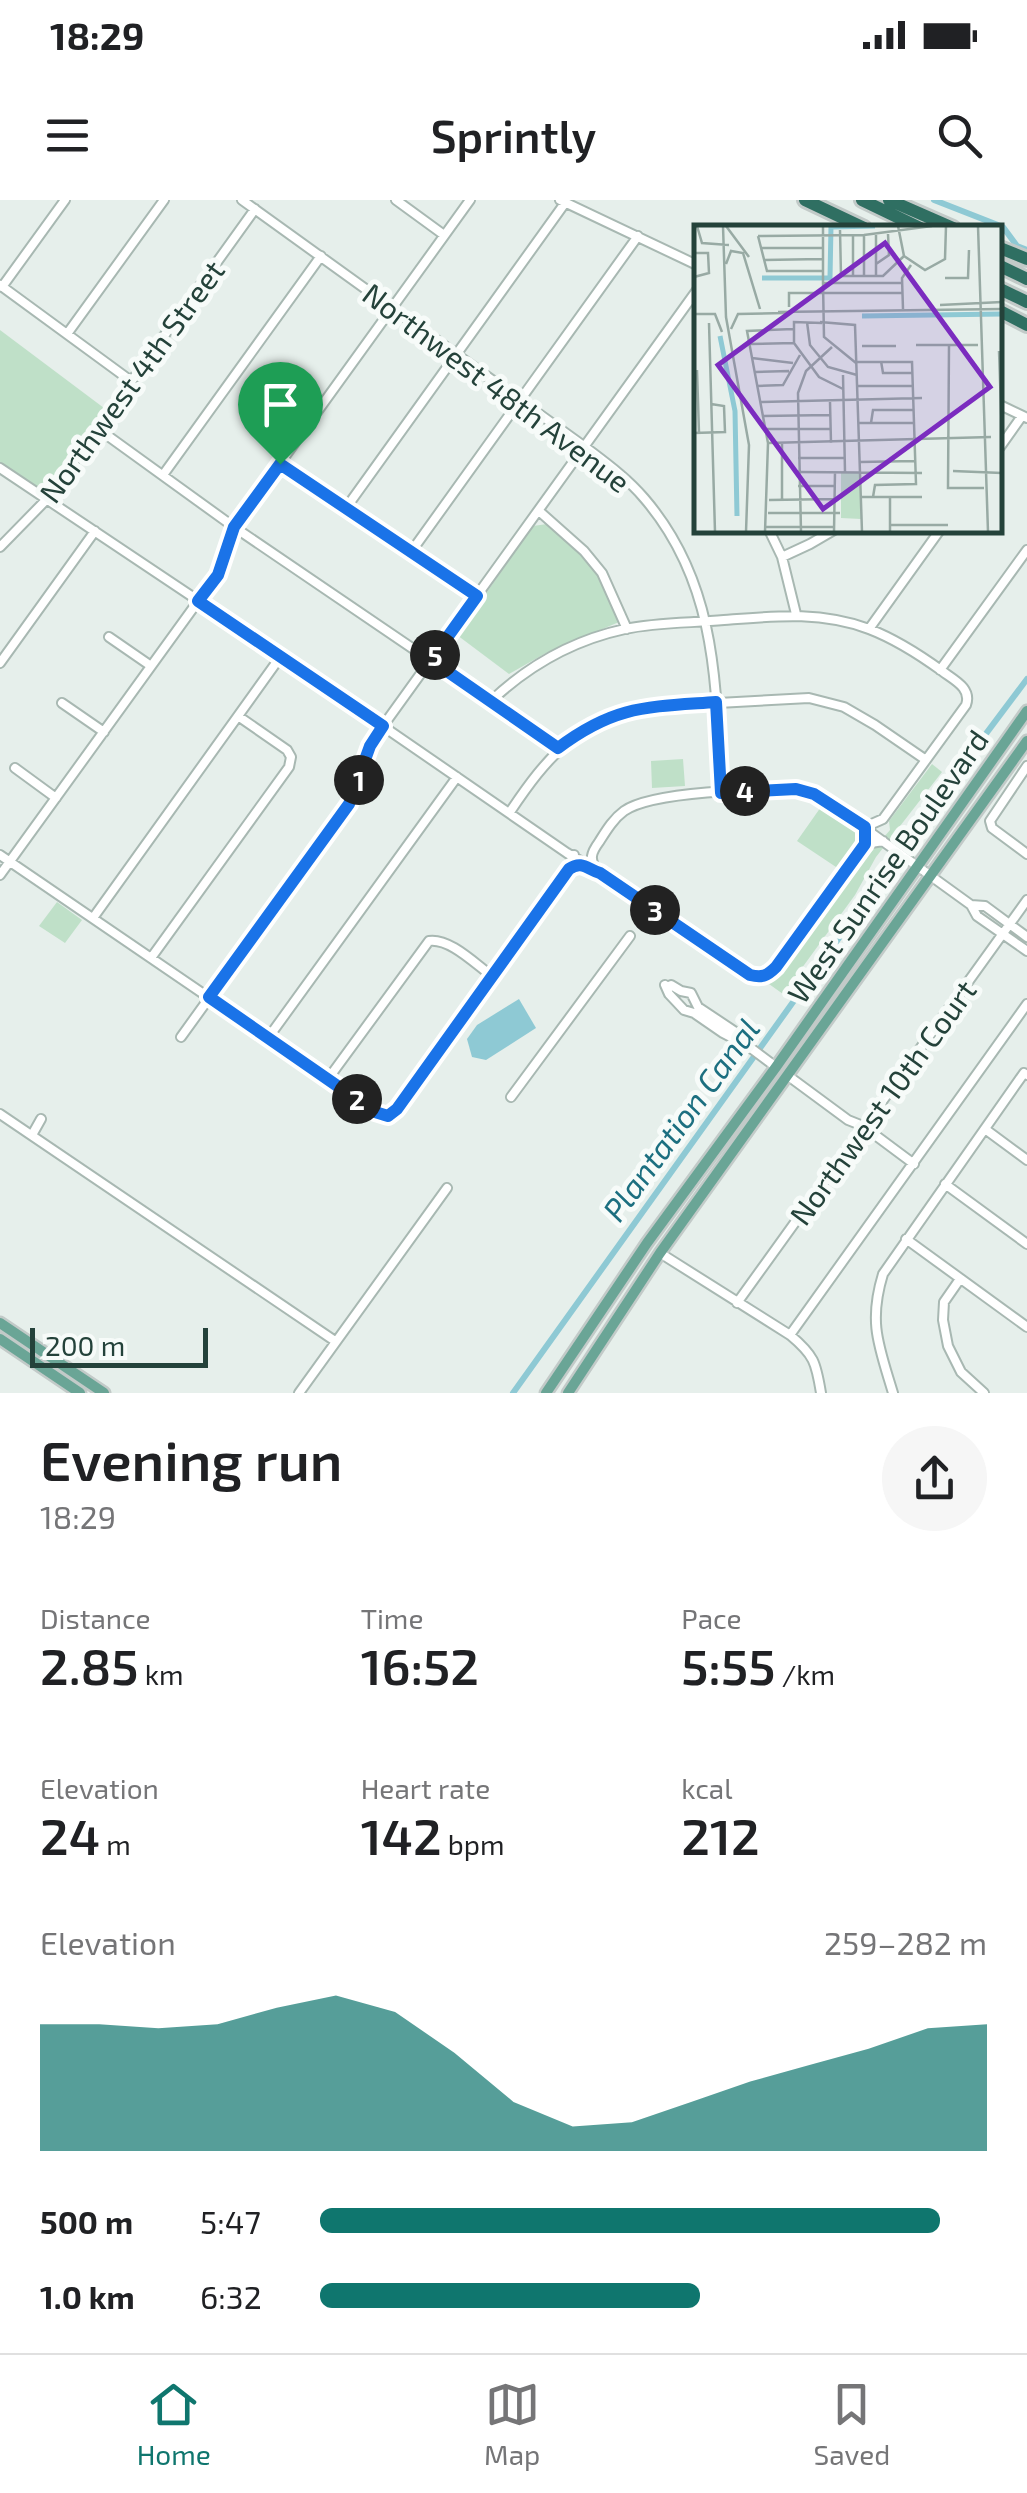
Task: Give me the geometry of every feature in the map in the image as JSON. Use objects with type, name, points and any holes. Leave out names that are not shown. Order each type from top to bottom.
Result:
[{"type":"highway","points":[[806,200],[858,225]]},
{"type":"highway","points":[[862,200],[914,225]]},
{"type":"highway","points":[[889,200],[946,225]]},
{"type":"highway","points":[[834,214],[847,225]]},
{"type":"highway","points":[[1002,249],[1027,259]]},
{"type":"highway","points":[[1002,267],[1027,279]]},
{"type":"highway","points":[[1002,290],[1027,302]]},
{"type":"highway","points":[[1002,312],[1027,324]]},
{"type":"main road","name":"West Sunrise Boulevard","points":[[572,1393],[660,1253],[778,1084],[777,1067],[786,1053],[1027,711]]},
{"type":"main road","name":"West Sunrise Boulevard","points":[[546,1393],[662,1223],[777,1067],[930,875],[1027,741]]},
{"type":"main road","points":[[660,1253],[662,1223]]},
{"type":"main road","points":[[2,1331],[104,1393]]},
{"type":"main road","points":[[2,1331],[79,1393]]},
{"type":"main road","points":[[538,1393],[578,1344]]},
{"type":"street","points":[[66,200],[1,286],[131,381]]},
{"type":"street","points":[[67,334],[164,200]]},
{"type":"street","name":"Northwest 48th Avenue","points":[[242,200],[586,447],[625,478],[659,518],[685,559],[707,622],[721,793]]},
{"type":"street","points":[[396,200],[444,235]]},
{"type":"street","points":[[0,874],[218,575],[234,527],[470,200]]},
{"type":"street","points":[[346,508],[563,201],[694,264]]},
{"type":"street","name":"Northwest 4th Street","points":[[0,548],[47,499],[255,209]]},
{"type":"street","points":[[411,552],[638,236]]},
{"type":"street","points":[[162,475],[321,256]]},
{"type":"street","points":[[181,1037],[349,804],[370,746],[383,726],[694,294]]},
{"type":"street","points":[[1002,444],[1024,417]]},
{"type":"street","points":[[97,428],[234,527],[558,748]]},
{"type":"street","points":[[280,464],[477,596]]},
{"type":"street","points":[[0,468],[750,975],[760,978],[776,967],[865,844],[865,827]]},
{"type":"street","points":[[539,511],[584,550],[602,574],[628,628]]},
{"type":"street","points":[[0,663],[95,532]]},
{"type":"street","points":[[770,532],[782,556],[796,614]]},
{"type":"street","points":[[782,556],[831,532]]},
{"type":"street","points":[[869,629],[939,532]]},
{"type":"street","points":[[940,670],[1027,550]]},
{"type":"street","points":[[491,702],[535,665],[599,636],[628,628],[796,614],[869,629],[940,670],[966,690],[969,698],[883,819],[865,827]]},
{"type":"street","points":[[110,637],[151,666]]},
{"type":"street","points":[[93,918],[281,656]]},
{"type":"street","points":[[510,812],[536,772],[558,748],[600,720],[645,707],[809,698],[844,707],[926,760]]},
{"type":"street","points":[[62,703],[104,732]]},
{"type":"street","points":[[151,958],[289,767],[291,757],[287,750],[238,716]]},
{"type":"street","points":[[1027,766],[990,820],[992,828],[1027,854]]},
{"type":"street","points":[[15,768],[56,798]]},
{"type":"street","points":[[268,1038],[457,777]]},
{"type":"street","points":[[600,873],[592,863],[592,852],[612,822],[641,802],[796,789],[814,794],[865,827],[1027,951]]},
{"type":"street","points":[[883,819],[884,841]]},
{"type":"street","points":[[865,844],[884,841]]},
{"type":"street","points":[[570,853],[582,856],[592,852]]},
{"type":"street","points":[[569,869],[570,853]]},
{"type":"street","points":[[0,855],[375,1112],[388,1116],[397,1109],[569,869],[576,864],[585,865]]},
{"type":"street","name":"Northwest 10th Court","points":[[737,1303],[1027,900]]},
{"type":"street","points":[[971,905],[984,906],[1027,937]]},
{"type":"street","points":[[512,1097],[630,936]]},
{"type":"street","points":[[328,1078],[432,939],[443,942],[492,976]]},
{"type":"street","points":[[748,1046],[737,1033],[698,1007],[691,993],[666,986],[684,1010],[694,1012],[748,1046],[914,1164]]},
{"type":"street","points":[[675,1000],[681,991]]},
{"type":"street","points":[[790,1335],[1027,1004]]},
{"type":"street","points":[[893,1393],[875,1326],[875,1301],[883,1274],[1025,1074]]},
{"type":"street","points":[[0,1114],[336,1342]]},
{"type":"street","points":[[32,1135],[41,1119]]},
{"type":"street","points":[[985,1129],[1027,1160]]},
{"type":"street","points":[[946,1184],[1027,1244]]},
{"type":"street","points":[[299,1393],[447,1188]]},
{"type":"street","points":[[906,1239],[1027,1327]]},
{"type":"street","points":[[660,1253],[790,1335],[808,1351],[817,1369],[821,1393]]},
{"type":"street","points":[[960,1279],[944,1302],[942,1320],[948,1346],[961,1372],[984,1393]]},
{"type":"street","points":[[79,1393],[93,1385]]},
{"type":"green space","points":[[0,330],[104,408],[42,492],[0,462]]},
{"type":"green space","points":[[547,524],[584,556],[602,582],[619,622],[546,653],[509,674],[457,635],[533,526]]},
{"type":"green space","points":[[683,759],[685,786],[652,788],[651,761]]},
{"type":"green space","points":[[932,764],[942,772],[876,857],[855,895],[783,994],[769,984],[861,857],[872,851],[890,830],[889,821]]},
{"type":"green space","points":[[823,804],[853,825],[859,823],[860,844],[842,871],[797,841]]},
{"type":"green space","points":[[57,902],[82,920],[65,943],[39,926]]},
{"type":"water","points":[[519,999],[536,1028],[486,1060],[472,1057],[467,1039],[477,1025]]},
{"type":"waterway","points":[[934,200],[998,225]]},
{"type":"waterway","points":[[1002,227],[1017,246],[1027,250]]},
{"type":"waterway","name":"Plantation Canal","points":[[513,1393],[1027,679]]},
{"type":"route","points":[[280,464],[477,596],[431,660],[558,748],[600,720],[624,712],[716,702],[721,793],[796,789],[814,794],[865,827],[865,844],[769,974],[760,978],[750,975],[600,873],[576,864],[397,1109],[388,1116],[375,1112],[209,997],[349,804],[370,746],[383,726],[198,601],[218,575],[234,527],[280,464]]}]
